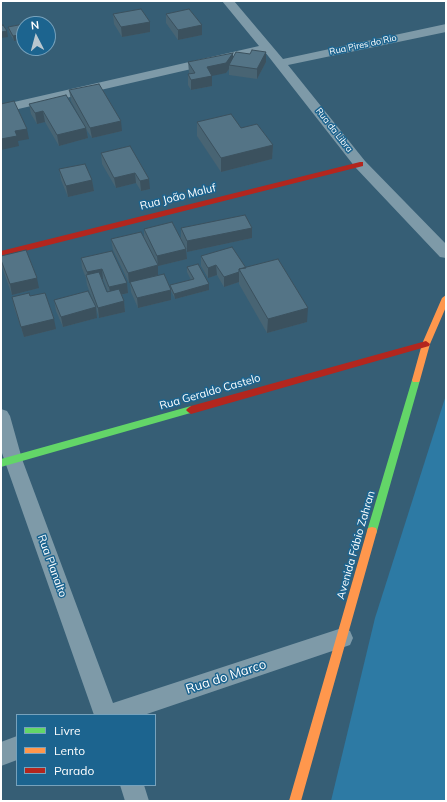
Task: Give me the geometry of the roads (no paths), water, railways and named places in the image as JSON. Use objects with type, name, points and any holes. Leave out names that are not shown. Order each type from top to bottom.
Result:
[{"type":"street","name":"Rua da Libra","points":[[228,1],[268,48],[360,164],[446,253]]},
{"type":"street","name":"Rua Pires do Rio","points":[[280,63],[446,28]]},
{"type":"street","points":[[1,109],[268,48]]},
{"type":"street","name":"Rua João Maluf","points":[[1,254],[360,164]]},
{"type":"street","name":"Avenida Fábio Zahran","points":[[295,801],[426,344],[446,298]]},
{"type":"street","name":"Rua Geraldo Castelo","points":[[7,461],[426,344]]},
{"type":"street","name":"Rua Planalto","points":[[1,416],[7,461],[106,714]]},
{"type":"street","name":"Rua do Marco","points":[[114,714],[342,638]]},
{"type":"street","points":[[1,754],[16,748]]},
{"type":"street","points":[[132,786],[137,801]]}]
